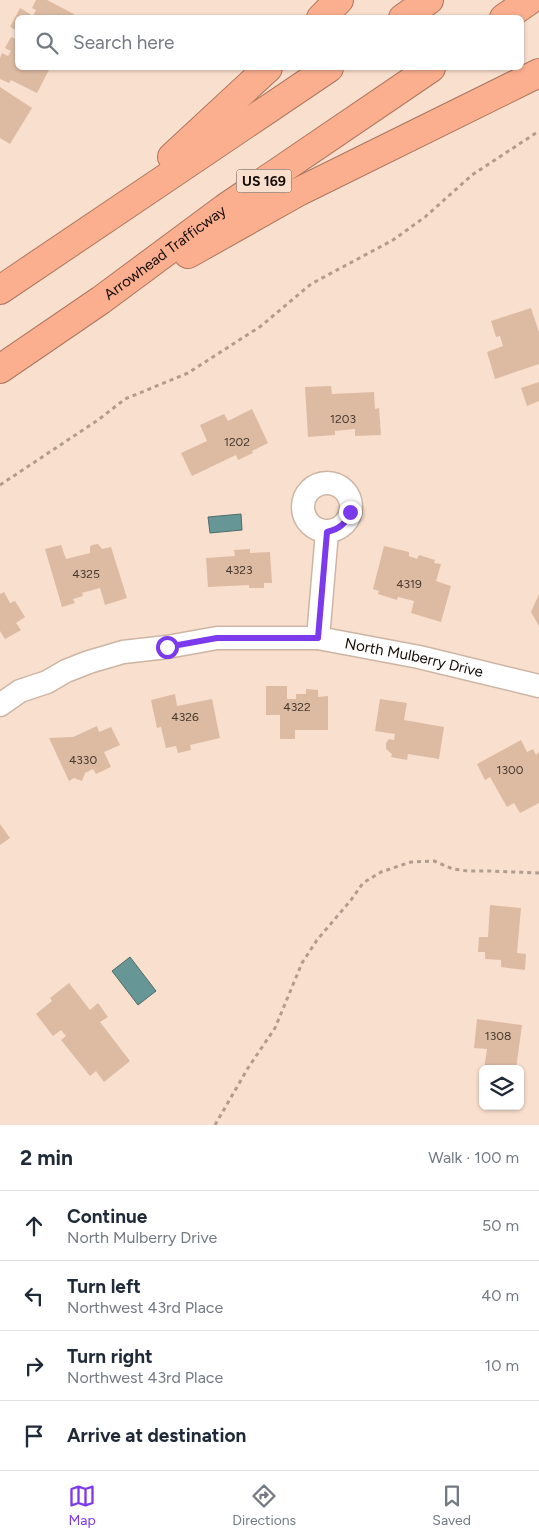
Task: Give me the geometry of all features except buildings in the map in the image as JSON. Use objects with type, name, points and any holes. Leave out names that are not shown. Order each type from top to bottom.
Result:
[{"type":"highway","points":[[324,15],[339,0]]},
{"type":"highway","points":[[407,15],[429,0]]},
{"type":"highway","points":[[508,15],[530,0]]},
{"type":"highway","points":[[95,226],[266,70]]},
{"type":"highway","points":[[0,290],[326,70]]},
{"type":"highway","name":"Arrowhead Trafficway","points":[[0,369],[101,300],[225,208],[428,70]]},
{"type":"highway","points":[[101,300],[298,192],[539,73]]},
{"type":"street","points":[[318,638],[327,532]]},
{"type":"street","name":"North Mulberry Drive","points":[[0,705],[20,691],[47,682],[88,662],[123,652],[167,647],[217,638],[318,638],[419,657],[539,686]]},
{"type":"path","points":[[0,485],[98,420],[125,399],[188,373],[261,326],[311,284],[393,240],[425,217],[472,175],[539,130]]},
{"type":"path","points":[[215,1125],[248,1068],[275,1028],[302,963],[317,940],[352,900],[363,883],[381,872],[411,862],[434,861],[453,869],[468,872],[539,873]]},
{"type":"water","points":[[241,514],[242,530],[210,533],[208,517]]},
{"type":"water","points":[[130,957],[156,991],[138,1005],[112,971]]},
{"type":"route","points":[[167,647],[217,638],[318,638],[327,532],[342,526],[348,520],[350,512]]}]
